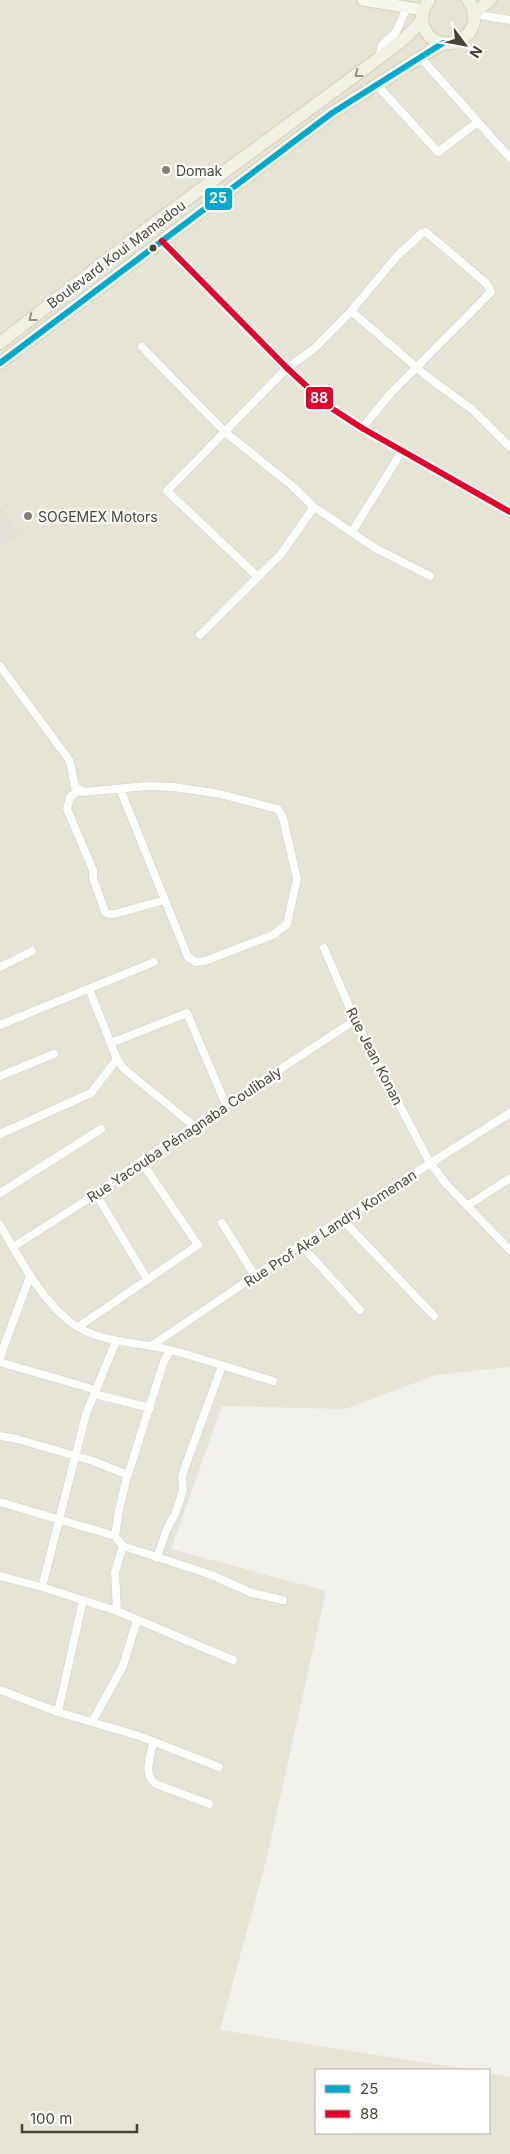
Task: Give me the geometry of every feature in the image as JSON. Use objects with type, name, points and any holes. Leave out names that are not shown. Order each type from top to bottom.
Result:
[{"type":"main road","points":[[424,10],[428,35],[443,43],[451,44],[466,37],[471,30],[474,14],[468,0]]},
{"type":"main road","points":[[474,14],[490,0]]},
{"type":"main road","name":"Boulevard Koui Mamadou","points":[[0,343],[148,228],[405,38],[424,10]]},
{"type":"main road","points":[[0,363],[332,113],[443,43]]},
{"type":"street","points":[[363,0],[424,10]]},
{"type":"street","points":[[379,58],[382,45],[396,32],[407,7]]},
{"type":"street","points":[[474,14],[510,20]]},
{"type":"street","points":[[421,58],[510,158]]},
{"type":"street","points":[[377,85],[438,152],[478,122]]},
{"type":"street","points":[[258,577],[167,491],[287,368],[315,348],[351,310],[398,255],[422,233],[426,232],[487,284],[490,292],[417,366],[362,428]]},
{"type":"street","points":[[162,242],[287,368],[328,406],[362,428],[510,512]]},
{"type":"street","points":[[351,310],[429,378],[473,410],[510,448]]},
{"type":"street","points":[[142,347],[224,432],[314,506],[374,548],[430,576]]},
{"type":"street","points":[[352,532],[402,451]]},
{"type":"street","points":[[200,635],[280,554],[314,506]]},
{"type":"street","points":[[0,666],[70,761],[75,787],[79,790],[83,792],[147,786],[196,789],[274,806],[281,813],[297,879],[287,924],[281,931],[205,961],[196,962],[188,957],[120,789]]},
{"type":"street","points":[[79,790],[70,797],[67,809],[93,870],[93,878],[105,912],[114,914],[165,900]]},
{"type":"street","name":"Rue Jean Konan","points":[[324,948],[355,1020],[430,1162],[447,1185],[510,1250]]},
{"type":"street","points":[[0,967],[32,951]]},
{"type":"street","points":[[0,1025],[154,962]]},
{"type":"street","points":[[89,989],[116,1059],[123,1068],[194,1126]]},
{"type":"street","points":[[111,1043],[187,1013],[226,1105]]},
{"type":"street","name":"Rue Yacouba Pénagnaba Coulibaly","points":[[13,1247],[96,1194],[141,1161],[355,1020]]},
{"type":"street","points":[[0,1076],[54,1054]]},
{"type":"street","points":[[0,1134],[91,1093],[116,1059]]},
{"type":"street","name":"Rue Prof Aka Landry Komenan","points":[[151,1346],[301,1245],[510,1113]]},
{"type":"street","points":[[0,1193],[101,1129]]},
{"type":"street","points":[[78,1327],[198,1245],[141,1161]]},
{"type":"street","points":[[467,1206],[510,1178]]},
{"type":"street","points":[[96,1194],[147,1279]]},
{"type":"street","points":[[342,1219],[434,1316]]},
{"type":"street","points":[[222,1223],[255,1276]]},
{"type":"street","points":[[0,1225],[30,1276],[52,1305],[78,1327],[102,1338],[171,1350],[273,1381]]},
{"type":"street","points":[[301,1245],[360,1310]]},
{"type":"street","points":[[0,1357],[30,1276]]},
{"type":"street","points":[[42,1587],[86,1414],[116,1341]]},
{"type":"street","points":[[115,1536],[118,1510],[128,1475],[164,1361],[171,1350]]},
{"type":"street","points":[[0,1362],[150,1408]]},
{"type":"street","points":[[157,1558],[166,1530],[176,1512],[183,1490],[182,1476],[184,1467],[222,1366]]},
{"type":"street","points":[[0,1436],[76,1456],[128,1475]]},
{"type":"street","points":[[0,1502],[115,1536],[123,1546],[209,1574],[252,1593],[283,1600]]},
{"type":"street","points":[[116,1611],[115,1572],[123,1546]]},
{"type":"street","points":[[0,1576],[42,1587],[116,1611],[233,1660]]},
{"type":"street","points":[[58,1712],[83,1600]]},
{"type":"street","points":[[92,1722],[123,1666],[137,1620]]},
{"type":"street","points":[[0,1690],[58,1712],[153,1742],[219,1767]]},
{"type":"street","points":[[153,1742],[148,1774],[150,1779],[156,1784],[209,1804]]},
{"type":"shaded area","points":[[0,0],[510,0],[510,1367],[436,1375],[345,1409],[222,1406],[171,1549],[326,1591],[266,1861],[220,2030],[465,2069],[315,2069],[315,2134],[490,2134],[490,2073],[510,2077],[510,2154],[0,2154]]},
{"type":"shaded area","points":[[0,506],[19,534],[0,546]]},
{"type":"transit line","name":"25","points":[[0,363],[332,113],[443,43]]},
{"type":"transit line","name":"88","points":[[162,241],[287,368],[328,406],[362,428],[510,512]]},
{"type":"place","name":"Domak","points":[[166,170]]},
{"type":"place","name":"SOGEMEX Motors","points":[[28,516]]}]
